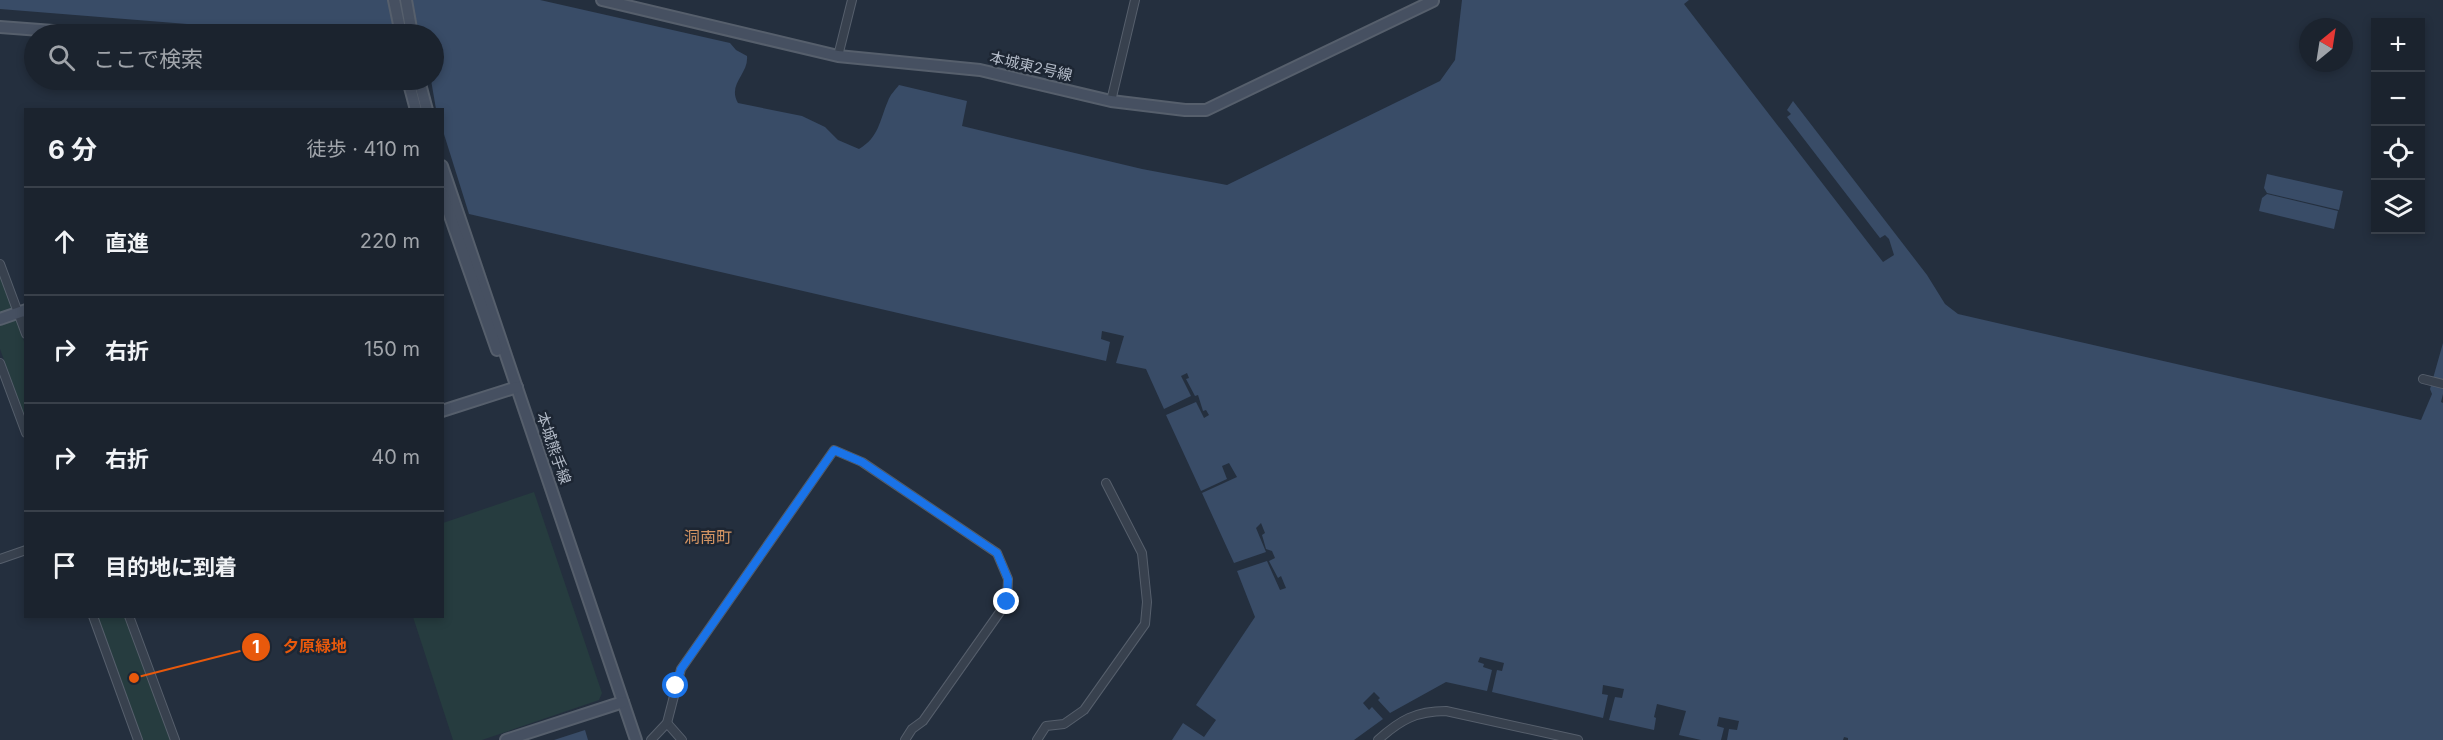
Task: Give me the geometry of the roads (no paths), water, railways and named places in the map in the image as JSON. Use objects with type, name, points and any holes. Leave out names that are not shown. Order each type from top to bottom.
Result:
[{"type":"street","points":[[394,0],[399,24]]},
{"type":"street","points":[[406,0],[410,24]]},
{"type":"street","name":"本城東2号線","points":[[602,0],[838,56],[980,70],[1111,100],[1185,110],[1206,110],[1433,1]]},
{"type":"street","points":[[838,56],[852,0]]},
{"type":"street","points":[[1111,100],[1135,0]]},
{"type":"street","points":[[0,27],[24,29]]},
{"type":"street","points":[[411,90],[415,108]]},
{"type":"street","points":[[422,90],[426,108]]},
{"type":"street","name":"本城熊手線","points":[[444,172],[620,703],[636,740]]},
{"type":"street","name":"本城熊手線","points":[[444,198],[514,388]]},
{"type":"street","points":[[0,264],[22,311],[0,319]]},
{"type":"street","points":[[0,363],[24,428]]},
{"type":"street","points":[[2423,379],[2443,384]]},
{"type":"street","points":[[444,410],[514,388]]},
{"type":"street","points":[[651,740],[667,723],[681,669],[834,450],[862,462],[997,553],[1008,579],[1007,602],[923,722],[912,729],[905,740]]},
{"type":"street","points":[[1037,740],[1046,726],[1064,724],[1084,710],[1145,624],[1147,602],[1142,553],[1106,483]]},
{"type":"street","points":[[0,559],[24,551]]},
{"type":"street","points":[[94,618],[138,740]]},
{"type":"street","points":[[130,618],[175,740]]},
{"type":"street","points":[[506,740],[620,703]]},
{"type":"street","name":"本城熊手線","points":[[620,703],[629,740]]},
{"type":"street","points":[[1378,740],[1401,721],[1428,711],[1446,711],[1578,740]]},
{"type":"street","points":[[667,723],[682,740]]},
{"type":"water","points":[[0,0],[540,0],[730,43],[736,50],[747,56],[745,68],[735,90],[738,103],[802,116],[825,127],[838,140],[859,149],[875,134],[889,99],[899,85],[967,101],[962,126],[1142,169],[1227,185],[1440,81],[1455,60],[1462,0],[1689,0],[1684,4],[1883,262],[1894,255],[1889,239],[1885,235],[1880,238],[1787,117],[1791,114],[1787,110],[1793,101],[1927,275],[1945,304],[1958,314],[2421,420],[2432,394],[2430,389],[2443,343],[2441,402],[2443,403],[2443,740],[1848,740],[1844,737],[1843,740],[1727,740],[1729,729],[1737,730],[1739,721],[1719,717],[1717,726],[1724,728],[1721,740],[1701,740],[1679,735],[1686,711],[1657,704],[1654,730],[1609,720],[1615,697],[1622,698],[1624,689],[1603,685],[1602,694],[1608,695],[1603,718],[1492,692],[1497,670],[1502,671],[1504,663],[1480,657],[1478,662],[1484,664],[1483,667],[1492,670],[1487,691],[1446,682],[1390,713],[1374,692],[1363,703],[1369,710],[1372,707],[1383,719],[1354,740],[1172,740],[1183,723],[1204,737],[1216,720],[1196,705],[1255,617],[1237,571],[1267,561],[1280,590],[1286,588],[1281,576],[1278,578],[1269,561],[1275,558],[1272,551],[1266,549],[1262,535],[1265,533],[1261,523],[1256,528],[1266,552],[1234,563],[1202,493],[1237,477],[1229,463],[1222,466],[1227,479],[1201,491],[1166,415],[1196,402],[1204,418],[1209,415],[1206,410],[1203,411],[1198,395],[1195,396],[1186,379],[1189,378],[1187,373],[1181,376],[1191,396],[1164,409],[1146,369],[1116,363],[1124,336],[1102,331],[1101,339],[1110,342],[1106,361],[469,214],[444,134],[444,108],[436,108],[433,90],[444,90],[444,24],[187,24],[0,9]]},
{"type":"water","points":[[2267,174],[2343,191],[2339,210],[2267,193],[2264,188]]},
{"type":"water","points":[[2267,194],[2338,211],[2334,229],[2259,211],[2262,198]]},
{"type":"water","points":[[585,730],[588,740],[554,740]]},
{"type":"place","name":"夕原緑地","points":[[134,678]]},
{"type":"district","name":"洞南町","points":[[708,537]]}]
